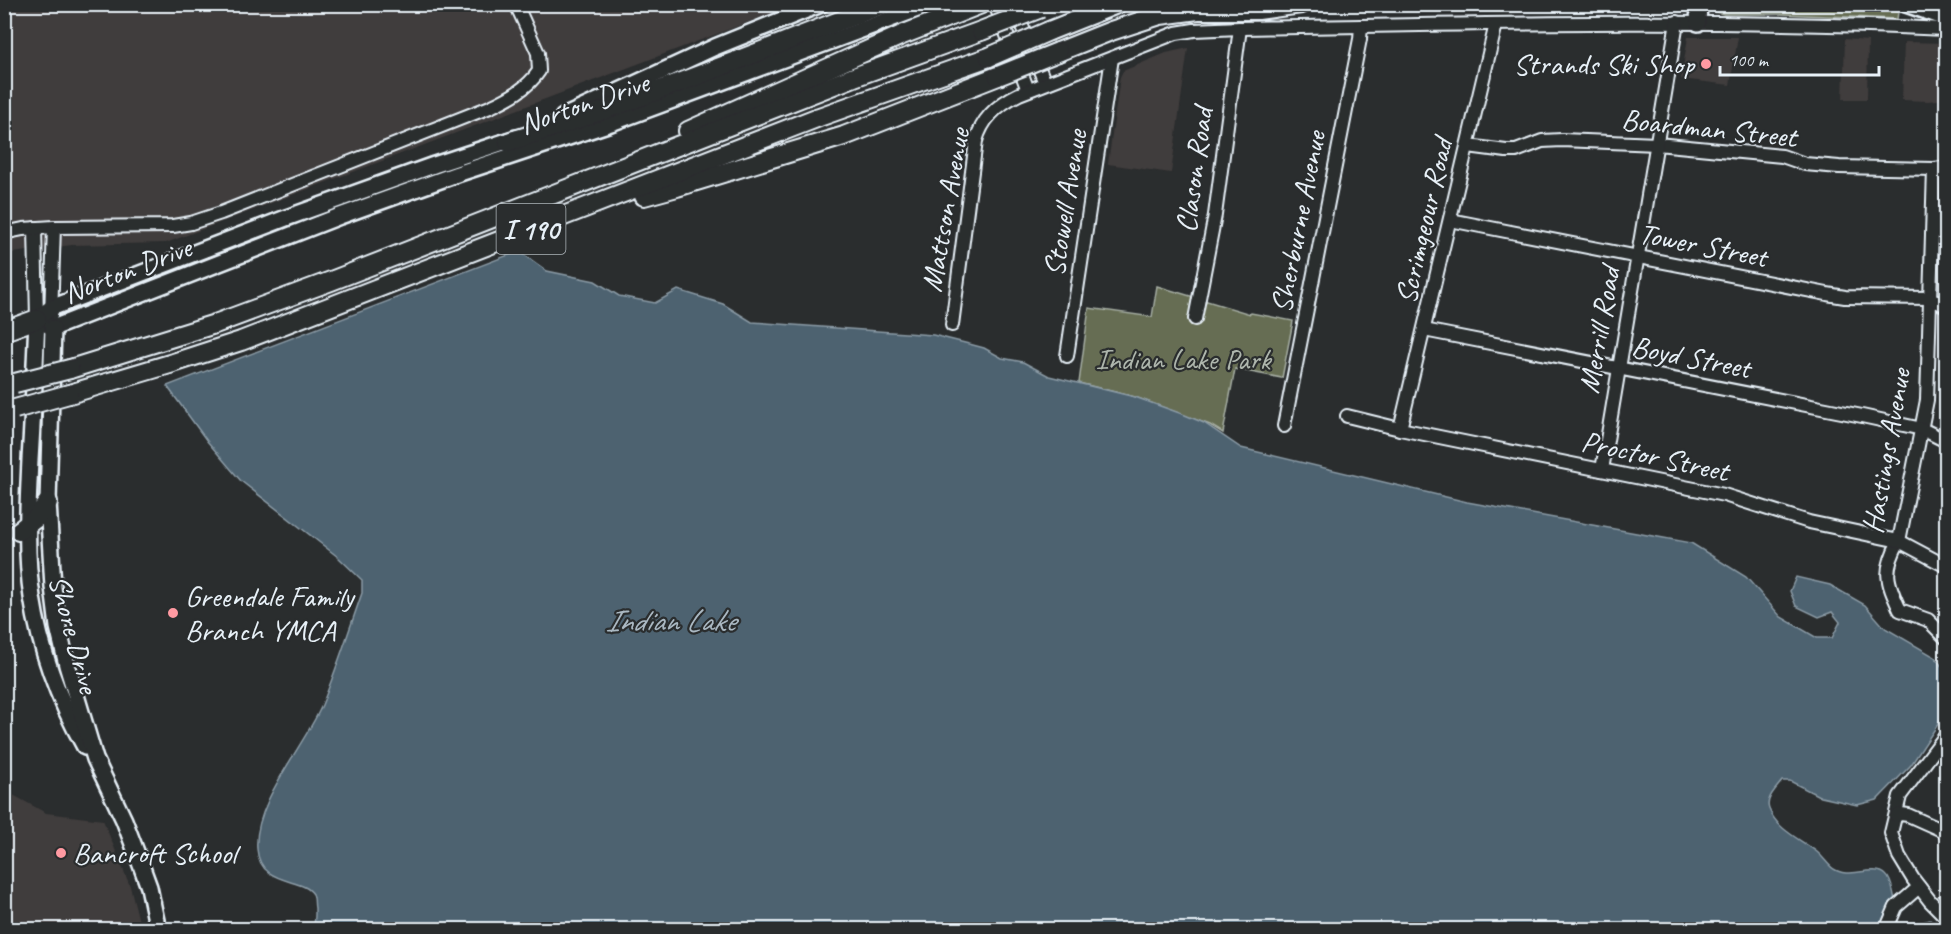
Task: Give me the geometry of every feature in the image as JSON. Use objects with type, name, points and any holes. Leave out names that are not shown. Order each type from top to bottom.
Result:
[{"type":"highway","points":[[508,142],[631,102],[884,4]]},
{"type":"highway","name":"I 190","points":[[10,410],[218,349],[819,117],[989,57],[1117,4]]},
{"type":"highway","points":[[575,212],[676,188],[844,136],[1110,31],[1160,15],[1198,10],[1258,9],[1301,4]]},
{"type":"highway","name":"I 190","points":[[10,384],[70,369],[227,319],[1045,6]]},
{"type":"highway","points":[[560,192],[668,140],[839,63],[902,35],[975,7]]},
{"type":"highway","points":[[4,331],[47,318]]},
{"type":"highway","points":[[20,531],[48,502]]},
{"type":"main road","name":"Norton Drive","points":[[47,318],[297,214],[434,165],[508,142],[715,47],[821,4]]},
{"type":"main road","name":"Norton Drive","points":[[47,318],[457,174],[611,123],[931,4]]},
{"type":"main road","points":[[1698,23],[1699,4]]},
{"type":"main road","points":[[1906,4],[1947,18]]},
{"type":"main road","name":"Shore Drive","points":[[47,318],[48,502],[58,627],[94,759],[141,865],[149,887],[158,930]]},
{"type":"main road","name":"Shore Drive","points":[[47,318],[20,531],[32,597],[48,663],[70,720],[94,759]]},
{"type":"street","name":"Norton Drive","points":[[4,233],[35,228],[130,228],[191,223],[500,103],[529,84],[539,70],[537,53],[516,4]]},
{"type":"street","points":[[995,4],[1028,90]]},
{"type":"street","points":[[1013,4],[1045,83]]},
{"type":"street","name":"Mattson Avenue","points":[[952,325],[977,136],[985,120],[1005,101],[1028,90],[1176,33],[1240,28],[1677,22],[1836,24],[1947,29]]},
{"type":"street","name":"Merrill Road","points":[[1602,470],[1677,22]]},
{"type":"street","name":"Scrimgeour Road","points":[[1400,429],[1496,24]]},
{"type":"street","name":"Sherburne Avenue","points":[[1284,426],[1361,26]]},
{"type":"street","name":"Clason Road","points":[[1195,319],[1215,215],[1240,28]]},
{"type":"street","name":"Stowell Avenue","points":[[1067,356],[1112,58]]},
{"type":"street","name":"Boardman Street","points":[[1468,146],[1516,151],[1542,141],[1562,140],[1657,144],[1782,156],[1805,164],[1839,167],[1941,168]]},
{"type":"street","points":[[1941,168],[1947,175]]},
{"type":"street","name":"Hastings Avenue","points":[[1941,168],[1930,298],[1927,400],[1899,541],[1888,561],[1889,586],[1900,610],[1928,620],[1947,638]]},
{"type":"street","name":"Tower Street","points":[[1450,220],[1836,296],[1930,298],[1947,306]]},
{"type":"street","name":"Shore Drive","points":[[47,318],[54,227]]},
{"type":"street","name":"Shore Drive","points":[[35,228],[47,318]]},
{"type":"street","name":"Boyd Street","points":[[1424,330],[1922,429],[1947,441]]},
{"type":"street","name":"Proctor Street","points":[[1347,416],[1400,429],[1724,495],[1809,522],[1899,541],[1947,566]]},
{"type":"street","points":[[1947,735],[1900,796],[1891,829],[1893,841],[1915,891],[1947,917]]},
{"type":"street","points":[[1896,816],[1908,815],[1947,832]]},
{"type":"street","points":[[1887,930],[1896,907],[1915,891]]},
{"type":"shaded area","points":[[769,4],[772,13],[166,243],[72,245],[5,254],[4,5]]},
{"type":"shaded area","points":[[1688,37],[1738,37],[1730,85],[1681,79]]},
{"type":"shaded area","points":[[1845,39],[1868,41],[1867,99],[1843,99]]},
{"type":"shaded area","points":[[1904,42],[1946,43],[1946,99],[1902,100]]},
{"type":"shaded area","points":[[1188,48],[1171,173],[1108,164],[1120,77],[1123,71],[1166,53]]},
{"type":"shaded area","name":"Bancroft School","points":[[4,790],[46,813],[103,820],[130,886],[141,929],[5,929]]},
{"type":"green space","points":[[1709,5],[1873,5],[1898,12],[1897,19],[1724,14],[1716,12]]},
{"type":"green space","name":"Indian Lake Park","points":[[1157,286],[1250,314],[1293,321],[1282,378],[1235,369],[1223,433],[1210,425],[1135,397],[1079,383],[1089,308],[1152,317]]},
{"type":"water","name":"Indian Lake","points":[[519,251],[547,271],[595,281],[619,296],[655,303],[678,290],[723,304],[752,322],[933,335],[984,348],[1002,358],[1023,362],[1049,376],[1135,397],[1185,415],[1204,423],[1241,448],[1467,502],[1691,543],[1746,577],[1781,617],[1817,638],[1832,638],[1840,622],[1832,612],[1819,617],[1796,606],[1790,591],[1796,577],[1830,585],[1865,605],[1885,628],[1935,657],[1946,672],[1946,712],[1911,765],[1877,800],[1857,805],[1821,797],[1790,781],[1782,781],[1768,802],[1769,809],[1777,823],[1817,852],[1836,870],[1846,873],[1878,871],[1886,875],[1893,892],[1898,928],[1930,920],[1940,929],[312,929],[315,916],[313,894],[308,889],[266,870],[260,861],[257,849],[258,831],[271,794],[322,705],[362,593],[362,580],[338,557],[241,481],[207,441],[167,386]]},
{"type":"place","name":"Strands Ski Shop","points":[[1706,64]]},
{"type":"place","name":"Greendale Family Branch YMCA","points":[[173,613]]},
{"type":"place","name":"Bancroft School","points":[[61,853]]}]
